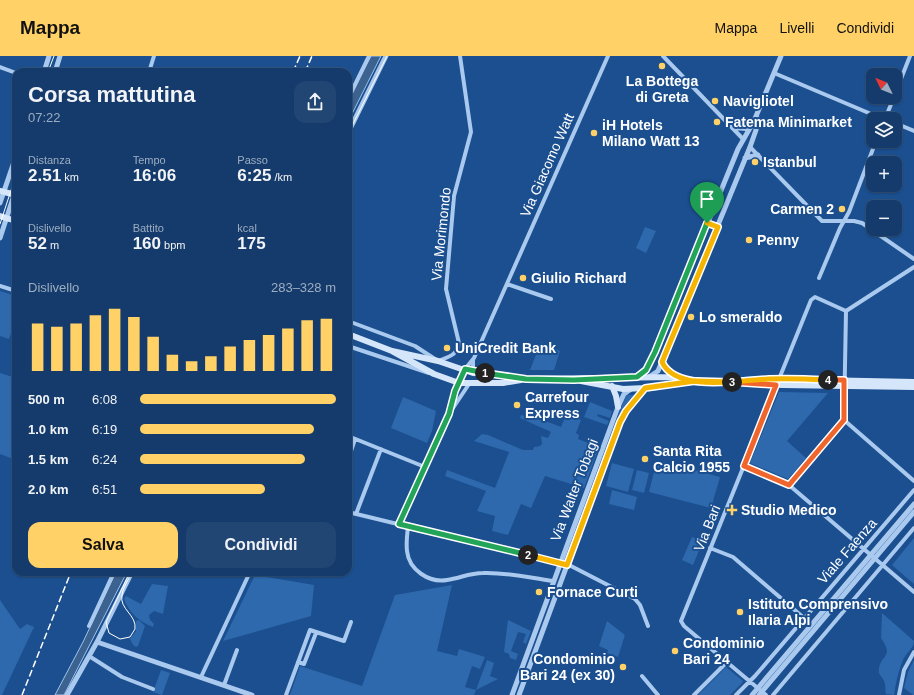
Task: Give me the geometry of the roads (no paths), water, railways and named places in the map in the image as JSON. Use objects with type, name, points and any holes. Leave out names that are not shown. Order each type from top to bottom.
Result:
[{"type":"main road","points":[[2,191],[12,193]]},
{"type":"main road","points":[[352,336],[392,351],[434,374],[459,383],[503,383],[526,379]]},
{"type":"main road","points":[[392,351],[438,361],[473,372],[526,379],[574,380],[675,377],[695,381]]},
{"type":"main road","points":[[663,359],[666,369],[675,377]]},
{"type":"main road","points":[[459,383],[465,369]]},
{"type":"main road","points":[[469,384],[473,372]]},
{"type":"main road","points":[[632,388],[637,377]]},
{"type":"main road","points":[[645,388],[649,378]]},
{"type":"main road","points":[[574,380],[623,389],[645,388],[695,381],[844,383],[914,382]]},
{"type":"main road","points":[[844,383],[914,387]]},
{"type":"main road","points":[[612,386],[618,406]]},
{"type":"street","points":[[46,68],[50,56]]},
{"type":"street","points":[[56,68],[60,56]]},
{"type":"street","points":[[150,68],[154,56]]},
{"type":"street","points":[[352,91],[369,56]]},
{"type":"street","points":[[352,125],[386,56]]},
{"type":"street","name":"Via Morimondo","points":[[438,361],[453,354],[458,349],[459,343],[446,289],[454,196],[471,132],[460,56]]},
{"type":"street","name":"Via Giacomo Watt","points":[[473,360],[608,56]]},
{"type":"street","points":[[663,56],[822,221],[862,223],[914,258]]},
{"type":"street","points":[[637,377],[646,370],[655,352],[707,223],[743,139],[754,121],[781,56]]},
{"type":"street","points":[[902,76],[910,56]]},
{"type":"street","points":[[0,67],[12,72]]},
{"type":"street","points":[[774,73],[867,112]]},
{"type":"street","points":[[649,378],[658,370],[688,301],[746,158],[756,130],[757,114]]},
{"type":"street","points":[[732,127],[739,130],[746,128],[754,121]]},
{"type":"street","points":[[902,126],[914,131]]},
{"type":"street","points":[[819,278],[843,221],[849,212],[873,148]]},
{"type":"street","points":[[746,158],[758,155]]},
{"type":"street","points":[[0,203],[2,191],[12,166]]},
{"type":"street","points":[[0,238],[10,219],[12,209]]},
{"type":"street","points":[[707,223],[718,227]]},
{"type":"street","points":[[789,485],[844,420],[846,311],[914,267]]},
{"type":"street","points":[[507,284],[551,299]]},
{"type":"street","points":[[0,286],[12,290]]},
{"type":"street","points":[[677,296],[688,301]]},
{"type":"street","name":"Via Bari","points":[[750,681],[684,626],[681,621],[777,382],[813,297],[846,311]]},
{"type":"street","points":[[352,322],[415,346],[438,361]]},
{"type":"street","points":[[352,347],[434,374]]},
{"type":"street","points":[[655,352],[663,359]]},
{"type":"street","points":[[465,369],[473,360]]},
{"type":"street","points":[[473,360],[473,372]]},
{"type":"street","points":[[399,524],[449,414],[459,383]]},
{"type":"street","points":[[449,414],[469,384]]},
{"type":"street","name":"Via Walter Tobagi","points":[[512,695],[618,406],[626,392],[632,388]]},
{"type":"street","name":"Via Walter Tobagi","points":[[519,695],[620,422],[626,411],[645,388]]},
{"type":"street","points":[[844,420],[914,480]]},
{"type":"street","points":[[352,438],[425,467]]},
{"type":"street","points":[[352,448],[355,439]]},
{"type":"street","points":[[356,514],[381,449]]},
{"type":"street","points":[[744,466],[789,485],[914,592]]},
{"type":"street","name":"Viale Faenza","points":[[736,695],[750,681],[914,490]]},
{"type":"street","name":"Viale Faenza","points":[[752,695],[761,692],[873,557],[914,504]]},
{"type":"street","name":"Viale Faenza","points":[[873,557],[914,512]]},
{"type":"street","points":[[352,513],[576,568],[635,600],[640,605],[648,626]]},
{"type":"street","points":[[408,527],[408,556],[414,568],[425,576],[442,580],[473,573],[496,573],[553,581]]},
{"type":"street","points":[[772,695],[914,528]]},
{"type":"street","points":[[710,548],[733,557],[804,618]]},
{"type":"street","points":[[88,626],[112,576]]},
{"type":"street","points":[[67,695],[97,642],[130,576]]},
{"type":"street","points":[[201,677],[248,576]]},
{"type":"street","points":[[286,695],[310,630],[344,641],[351,622]]},
{"type":"street","points":[[298,662],[304,664],[316,633]]},
{"type":"street","points":[[97,642],[252,695]]},
{"type":"street","points":[[224,685],[237,650]]},
{"type":"street","points":[[899,695],[904,670],[914,652]]},
{"type":"street","points":[[89,656],[122,677],[153,689]]},
{"type":"street","points":[[694,695],[727,662]]},
{"type":"street","points":[[642,676],[658,695]]},
{"type":"street","points":[[750,681],[761,692]]},
{"type":"tram line","points":[[50,68],[54,56]]},
{"type":"tram line","points":[[352,126],[387,56]]},
{"type":"tram line","points":[[0,224],[12,187]]},
{"type":"tram line","points":[[128,576],[106,622],[109,633],[120,639],[130,637],[135,629],[135,624],[122,600],[124,589],[130,576]]},
{"type":"railway","points":[[295,68],[300,56]]},
{"type":"railway","points":[[307,68],[312,56]]},
{"type":"railway","points":[[22,695],[69,576]]},
{"type":"place","name":"La Bottega di Greta","points":[[662,66]]},
{"type":"place","name":"Navigliotel","points":[[715,101]]},
{"type":"place","name":"Fatema Minimarket","points":[[717,122]]},
{"type":"place","name":"iH Hotels Milano Watt 13","points":[[594,133]]},
{"type":"place","name":"Istanbul","points":[[755,162]]},
{"type":"place","name":"Carmen 2","points":[[842,209]]},
{"type":"place","name":"Penny","points":[[749,240]]},
{"type":"place","name":"Giulio Richard","points":[[523,278]]},
{"type":"place","name":"Lo smeraldo","points":[[691,317]]},
{"type":"place","name":"UniCredit Bank","points":[[447,348]]},
{"type":"place","name":"Carrefour Express","points":[[517,405]]},
{"type":"place","name":"Santa Rita Calcio 1955","points":[[645,459]]},
{"type":"place","name":"Studio Medico","points":[[732,510]]},
{"type":"place","name":"Fornace Curti","points":[[539,592]]},
{"type":"place","name":"Istituto Comprensivo Ilaria Alpi","points":[[740,612]]},
{"type":"place","name":"Condominio Bari 24","points":[[675,651]]},
{"type":"place","name":"Condominio Bari 24 (ex 30)","points":[[623,667]]}]
